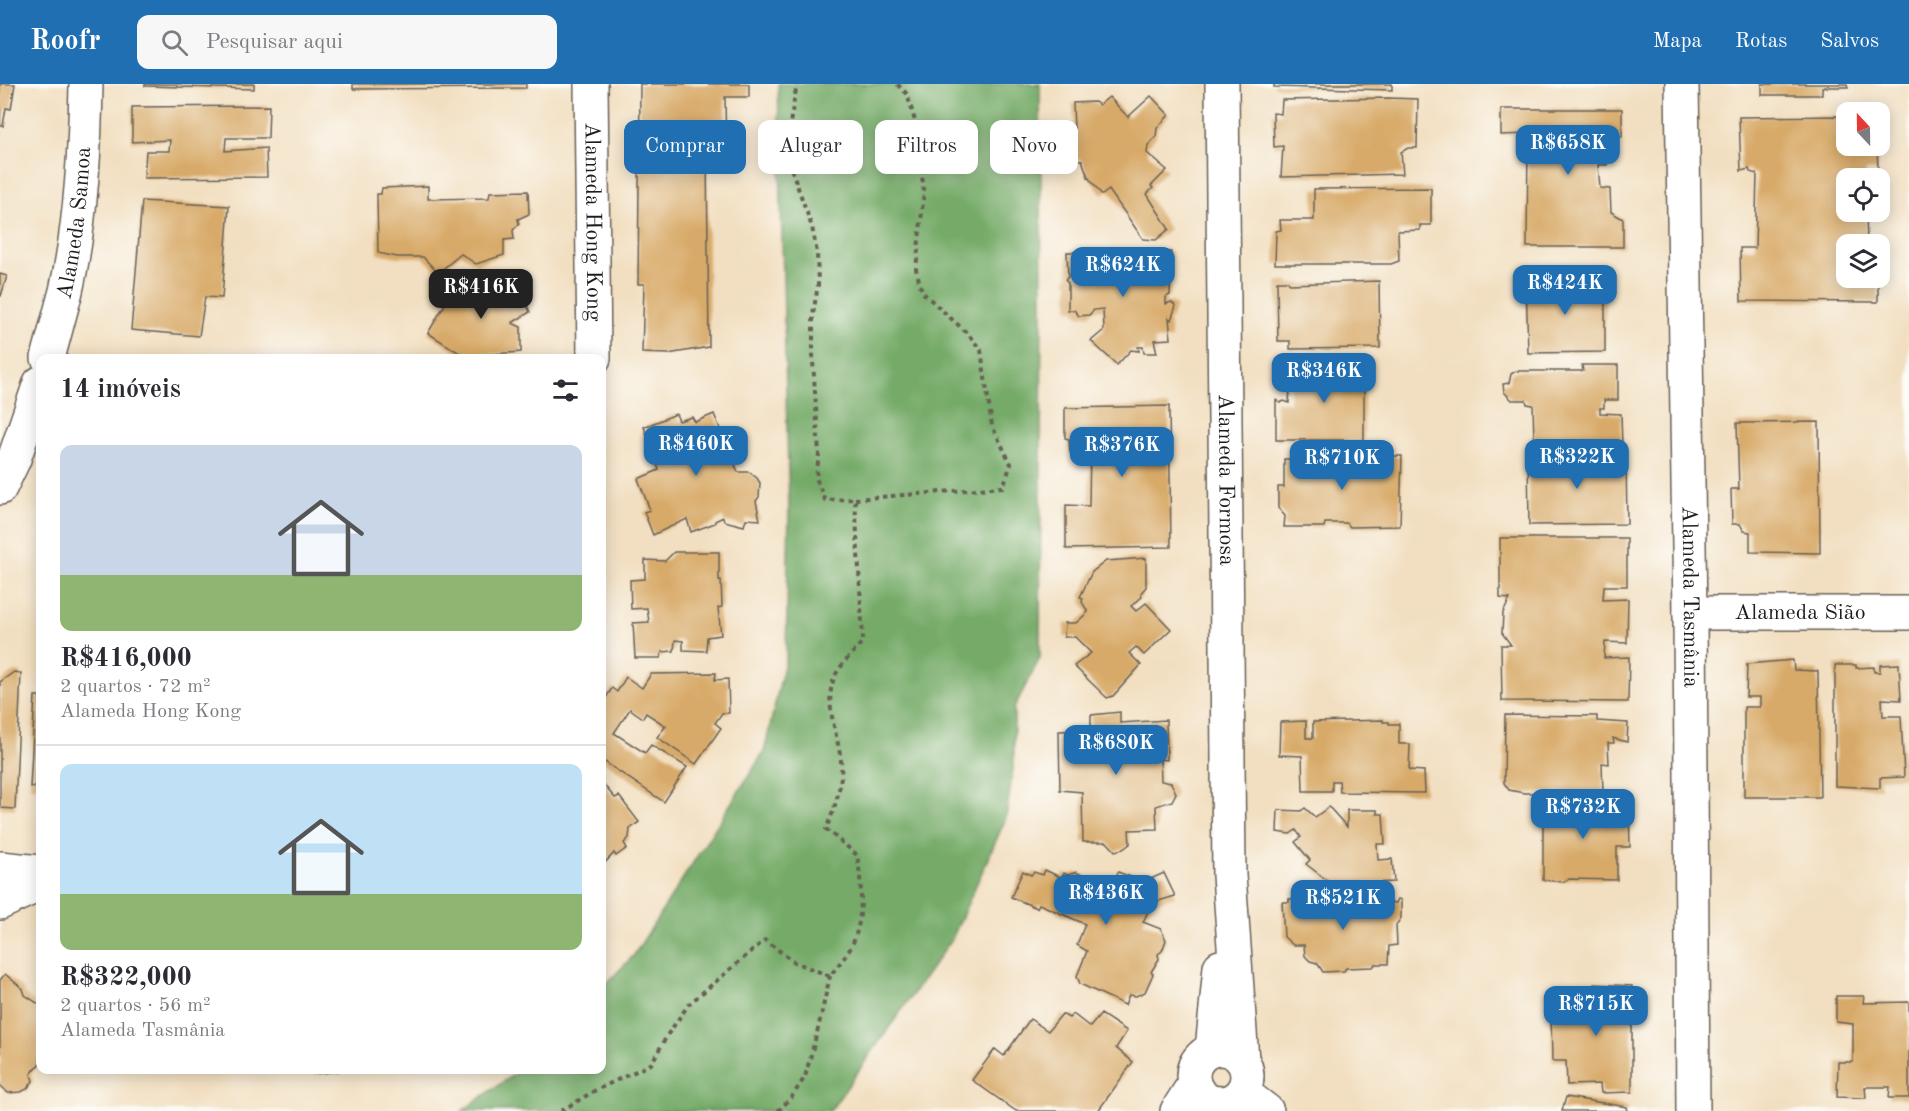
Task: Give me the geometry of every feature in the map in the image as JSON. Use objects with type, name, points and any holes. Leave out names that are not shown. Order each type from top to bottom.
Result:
[{"type":"street","name":"Alameda Samoa","points":[[49,354],[66,290],[77,227],[85,135],[86,84]]},
{"type":"street","name":"Alameda Hong Kong","points":[[591,84],[594,354]]},
{"type":"street","name":"Alameda Formosa","points":[[1222,84],[1229,875],[1242,1060],[1247,1076],[1217,1102],[1192,1076],[1198,1060],[1212,1050],[1229,875]]},
{"type":"street","name":"Alameda Tasmânia","points":[[1682,84],[1690,613],[1693,1111]]},
{"type":"street","points":[[0,488],[14,459],[36,395]]},
{"type":"street","name":"Alameda Sião","points":[[1690,613],[1909,613]]},
{"type":"street","points":[[0,868],[36,872]]},
{"type":"street","points":[[0,903],[36,886]]},
{"type":"street","points":[[1212,1050],[1228,1050],[1242,1060]]},
{"type":"path","points":[[797,84],[784,151],[812,227],[817,253],[818,285],[813,314],[813,361],[819,454],[816,478],[825,500],[1003,487],[1011,464],[992,426],[981,350],[968,333],[922,292],[916,269],[924,192],[915,122],[908,94],[897,84]]},
{"type":"path","points":[[778,1111],[791,1098],[805,1077],[830,976],[852,945],[858,921],[861,878],[857,855],[826,829],[837,804],[841,763],[830,699],[836,674],[863,641],[855,499]]},
{"type":"path","points":[[561,1111],[594,1091],[651,1064],[689,1004],[765,940],[794,962],[830,976]]},
{"type":"green space","points":[[778,84],[1040,84],[1040,120],[990,120],[990,174],[1041,174],[1040,658],[1014,708],[1014,761],[1006,818],[952,939],[830,1111],[462,1111],[514,1074],[606,1074],[606,984],[634,955],[764,752],[786,657],[789,509],[780,174],[863,174],[863,120],[779,120]]},
{"type":"building","points":[[0,84],[15,84],[11,109],[6,108],[3,126],[0,126]]},
{"type":"building","points":[[145,84],[254,84],[254,89],[145,86]]},
{"type":"building","points":[[353,84],[526,84],[526,88],[353,89]]},
{"type":"building","points":[[640,84],[749,84],[749,97],[725,97],[725,120],[640,120]]},
{"type":"building","points":[[1274,84],[1392,84],[1392,90],[1274,87]]},
{"type":"building","points":[[1762,84],[1847,84],[1848,87],[1822,87],[1822,95],[1762,95]]},
{"type":"building","points":[[1151,96],[1169,115],[1157,128],[1156,137],[1148,145],[1147,153],[1167,170],[1151,186],[1153,188],[1147,194],[1169,229],[1156,240],[1143,239],[1109,190],[1102,195],[1088,177],[1082,160],[1078,159],[1078,120],[1074,120],[1073,103],[1095,102],[1099,105],[1109,97],[1128,117]]},
{"type":"building","points":[[1418,99],[1417,148],[1408,148],[1401,152],[1403,174],[1281,177],[1283,146],[1274,147],[1273,113],[1281,114],[1282,100]]},
{"type":"building","points":[[269,106],[268,138],[226,138],[225,151],[266,148],[267,177],[144,178],[146,151],[169,151],[170,140],[132,142],[132,107]]},
{"type":"building","points":[[1501,109],[1622,109],[1622,137],[1605,135],[1607,165],[1598,165],[1600,188],[1610,189],[1611,212],[1623,219],[1623,247],[1527,247],[1528,134],[1501,135]]},
{"type":"building","points":[[1836,116],[1836,156],[1877,156],[1878,168],[1836,168],[1836,222],[1866,222],[1867,234],[1836,234],[1836,288],[1878,288],[1878,302],[1741,301],[1740,248],[1755,248],[1757,174],[1750,172],[1749,169],[1741,171],[1739,117]]},
{"type":"building","points":[[639,174],[707,174],[709,347],[668,354],[642,353],[644,284],[638,284]]},
{"type":"building","points":[[428,186],[428,199],[489,198],[490,192],[528,191],[529,214],[518,219],[519,224],[513,230],[514,239],[504,240],[504,255],[476,264],[461,254],[438,273],[423,257],[397,257],[378,253],[377,194],[381,194],[382,188]]},
{"type":"building","points":[[1431,188],[1431,225],[1420,225],[1420,230],[1398,231],[1399,261],[1391,264],[1275,264],[1276,231],[1281,230],[1280,220],[1314,220],[1314,189]]},
{"type":"building","points":[[142,201],[229,206],[222,298],[205,297],[199,336],[131,330]]},
{"type":"building","points":[[1067,252],[1171,252],[1170,295],[1166,297],[1166,304],[1171,302],[1176,306],[1171,320],[1169,318],[1171,339],[1154,340],[1157,353],[1144,353],[1143,347],[1138,347],[1139,351],[1131,350],[1117,365],[1091,341],[1104,330],[1103,309],[1094,310],[1089,315],[1079,316],[1074,310],[1068,310],[1068,283],[1065,280],[1068,277]]},
{"type":"building","points":[[0,274],[7,276],[1,296],[0,296]]},
{"type":"building","points":[[1589,277],[1589,288],[1605,288],[1605,352],[1528,353],[1526,279]]},
{"type":"building","points":[[496,281],[509,289],[516,300],[523,297],[530,312],[512,323],[521,327],[521,352],[461,354],[428,333],[458,282],[472,289],[475,284],[481,287],[483,283]]},
{"type":"building","points":[[1277,281],[1288,281],[1289,284],[1379,281],[1380,348],[1290,349],[1290,341],[1278,341]]},
{"type":"building","points":[[1364,362],[1364,440],[1276,440],[1276,400],[1280,403],[1284,401],[1289,403],[1291,373],[1298,373],[1298,364]]},
{"type":"building","points":[[1582,365],[1618,365],[1618,400],[1604,400],[1604,408],[1600,408],[1600,413],[1621,414],[1622,445],[1534,441],[1533,405],[1527,404],[1526,400],[1512,400],[1504,392],[1503,384],[1509,383],[1511,374],[1516,371],[1583,371]]},
{"type":"building","points":[[1169,406],[1171,547],[1066,549],[1066,505],[1089,506],[1090,442],[1086,443],[1086,452],[1070,452],[1069,439],[1065,438],[1065,408]]},
{"type":"building","points":[[676,414],[679,421],[692,417],[695,422],[714,414],[738,472],[749,472],[760,483],[759,497],[756,501],[760,520],[746,519],[744,526],[724,521],[723,517],[715,523],[691,532],[687,519],[653,535],[644,512],[650,510],[638,479],[659,470],[644,427]]},
{"type":"building","points":[[1819,422],[1820,553],[1750,552],[1750,532],[1744,531],[1740,524],[1732,524],[1731,489],[1739,489],[1737,423]]},
{"type":"building","points":[[1528,455],[1626,455],[1627,524],[1529,525]]},
{"type":"building","points":[[1306,456],[1402,456],[1400,526],[1350,527],[1347,523],[1325,523],[1324,527],[1284,527],[1285,516],[1278,508],[1278,487],[1284,487],[1284,459],[1306,459]]},
{"type":"building","points":[[1500,538],[1627,538],[1627,586],[1604,586],[1603,600],[1628,599],[1627,643],[1605,642],[1604,658],[1629,657],[1628,702],[1502,701],[1501,645],[1511,645],[1502,633],[1503,613],[1510,599],[1500,598]]},
{"type":"building","points":[[674,552],[719,552],[722,607],[718,608],[721,635],[707,637],[706,651],[683,650],[683,641],[675,640],[674,651],[662,652],[661,658],[635,658],[633,623],[649,622],[647,608],[631,609],[630,580],[645,579],[645,560],[665,561]]},
{"type":"building","points":[[1146,558],[1146,587],[1141,593],[1142,597],[1131,606],[1136,611],[1146,603],[1171,629],[1144,655],[1136,647],[1129,653],[1141,665],[1113,696],[1107,698],[1074,666],[1091,653],[1075,637],[1064,637],[1065,623],[1076,623],[1088,612],[1082,602],[1083,598],[1080,597],[1092,572],[1106,561]]},
{"type":"building","points":[[1793,660],[1794,670],[1818,671],[1820,797],[1744,797],[1744,707],[1760,707],[1760,697],[1746,697],[1747,664]]},
{"type":"building","points":[[1899,664],[1901,700],[1882,699],[1883,716],[1901,716],[1904,777],[1880,778],[1880,788],[1835,786],[1835,665],[1856,665],[1856,668],[1874,667],[1874,672],[1880,672],[1880,665]]},
{"type":"building","points":[[14,672],[21,673],[15,809],[0,808],[0,682]]},
{"type":"building","points":[[716,673],[715,680],[728,679],[729,713],[722,713],[715,723],[721,728],[696,764],[657,737],[666,726],[646,713],[643,718],[630,709],[614,733],[645,753],[651,745],[687,767],[664,802],[606,763],[606,698],[612,688],[617,692],[626,677],[642,688],[651,674]]},
{"type":"building","points":[[35,696],[36,696],[36,787],[30,787]]},
{"type":"building","points":[[1120,712],[1120,723],[1166,720],[1167,760],[1160,759],[1161,781],[1171,783],[1176,793],[1172,801],[1156,806],[1157,829],[1129,830],[1130,844],[1115,851],[1107,842],[1083,842],[1082,792],[1060,790],[1059,731],[1091,730],[1091,715]]},
{"type":"building","points":[[1505,715],[1597,716],[1597,721],[1628,723],[1627,742],[1613,738],[1614,743],[1608,743],[1609,764],[1602,763],[1603,792],[1524,793],[1509,790],[1504,783]]},
{"type":"building","points":[[1383,720],[1389,724],[1399,724],[1399,744],[1410,744],[1409,770],[1424,771],[1425,793],[1340,792],[1339,781],[1332,781],[1332,791],[1303,791],[1302,756],[1279,755],[1280,722],[1306,721],[1306,738],[1313,738],[1313,722]]},
{"type":"building","points":[[606,788],[615,798],[619,796],[639,822],[630,829],[629,838],[624,843],[627,848],[616,856],[614,853],[606,862]]},
{"type":"building","points":[[1607,799],[1607,804],[1614,807],[1629,807],[1630,847],[1617,847],[1617,880],[1569,879],[1563,882],[1543,880],[1543,813],[1554,813],[1547,807],[1548,800]]},
{"type":"building","points":[[1329,807],[1347,827],[1347,810],[1377,810],[1377,814],[1383,814],[1385,844],[1377,844],[1378,860],[1392,859],[1394,882],[1333,885],[1306,864],[1310,860],[1295,842],[1301,837],[1296,830],[1290,834],[1277,832],[1278,810],[1301,811],[1305,808],[1315,817]]},
{"type":"building","points":[[1045,870],[1062,878],[1064,873],[1068,875],[1076,872],[1090,879],[1094,877],[1108,882],[1111,876],[1115,879],[1118,872],[1144,882],[1164,873],[1175,896],[1152,903],[1143,922],[1161,929],[1166,940],[1162,951],[1158,954],[1159,959],[1151,972],[1153,974],[1145,992],[1136,996],[1129,995],[1125,1005],[1080,984],[1077,976],[1087,951],[1077,945],[1085,924],[1039,904],[1037,908],[1011,897],[1023,871],[1031,875],[1034,872],[1043,875]]},
{"type":"building","points":[[1382,898],[1384,905],[1386,902],[1396,903],[1398,899],[1401,900],[1401,918],[1396,925],[1397,945],[1389,946],[1388,964],[1323,972],[1317,963],[1305,956],[1304,945],[1293,945],[1284,937],[1282,902],[1289,902],[1289,899]]},
{"type":"building","points":[[5,974],[23,989],[25,995],[36,1002],[36,1068],[31,1074],[33,1081],[27,1089],[21,1092],[8,1093],[0,1085],[0,980]]},
{"type":"building","points":[[1594,984],[1632,986],[1632,1092],[1601,1093],[1600,1084],[1567,1085],[1566,1061],[1552,1061],[1551,1014],[1565,1015],[1563,990],[1594,990]]},
{"type":"building","points":[[1836,996],[1864,996],[1863,1003],[1909,1002],[1909,1098],[1889,1098],[1890,1087],[1865,1087],[1866,1098],[1837,1097],[1838,1062],[1853,1062],[1853,1024],[1836,1022]]},
{"type":"building","points":[[1062,1014],[1069,1018],[1073,1014],[1090,1027],[1101,1014],[1127,1031],[1116,1048],[1133,1062],[1098,1111],[1016,1111],[972,1080],[995,1049],[1004,1056],[1030,1019],[1048,1031]]},
{"type":"building","points":[[1566,1097],[1627,1107],[1628,1111],[1562,1111]]}]
